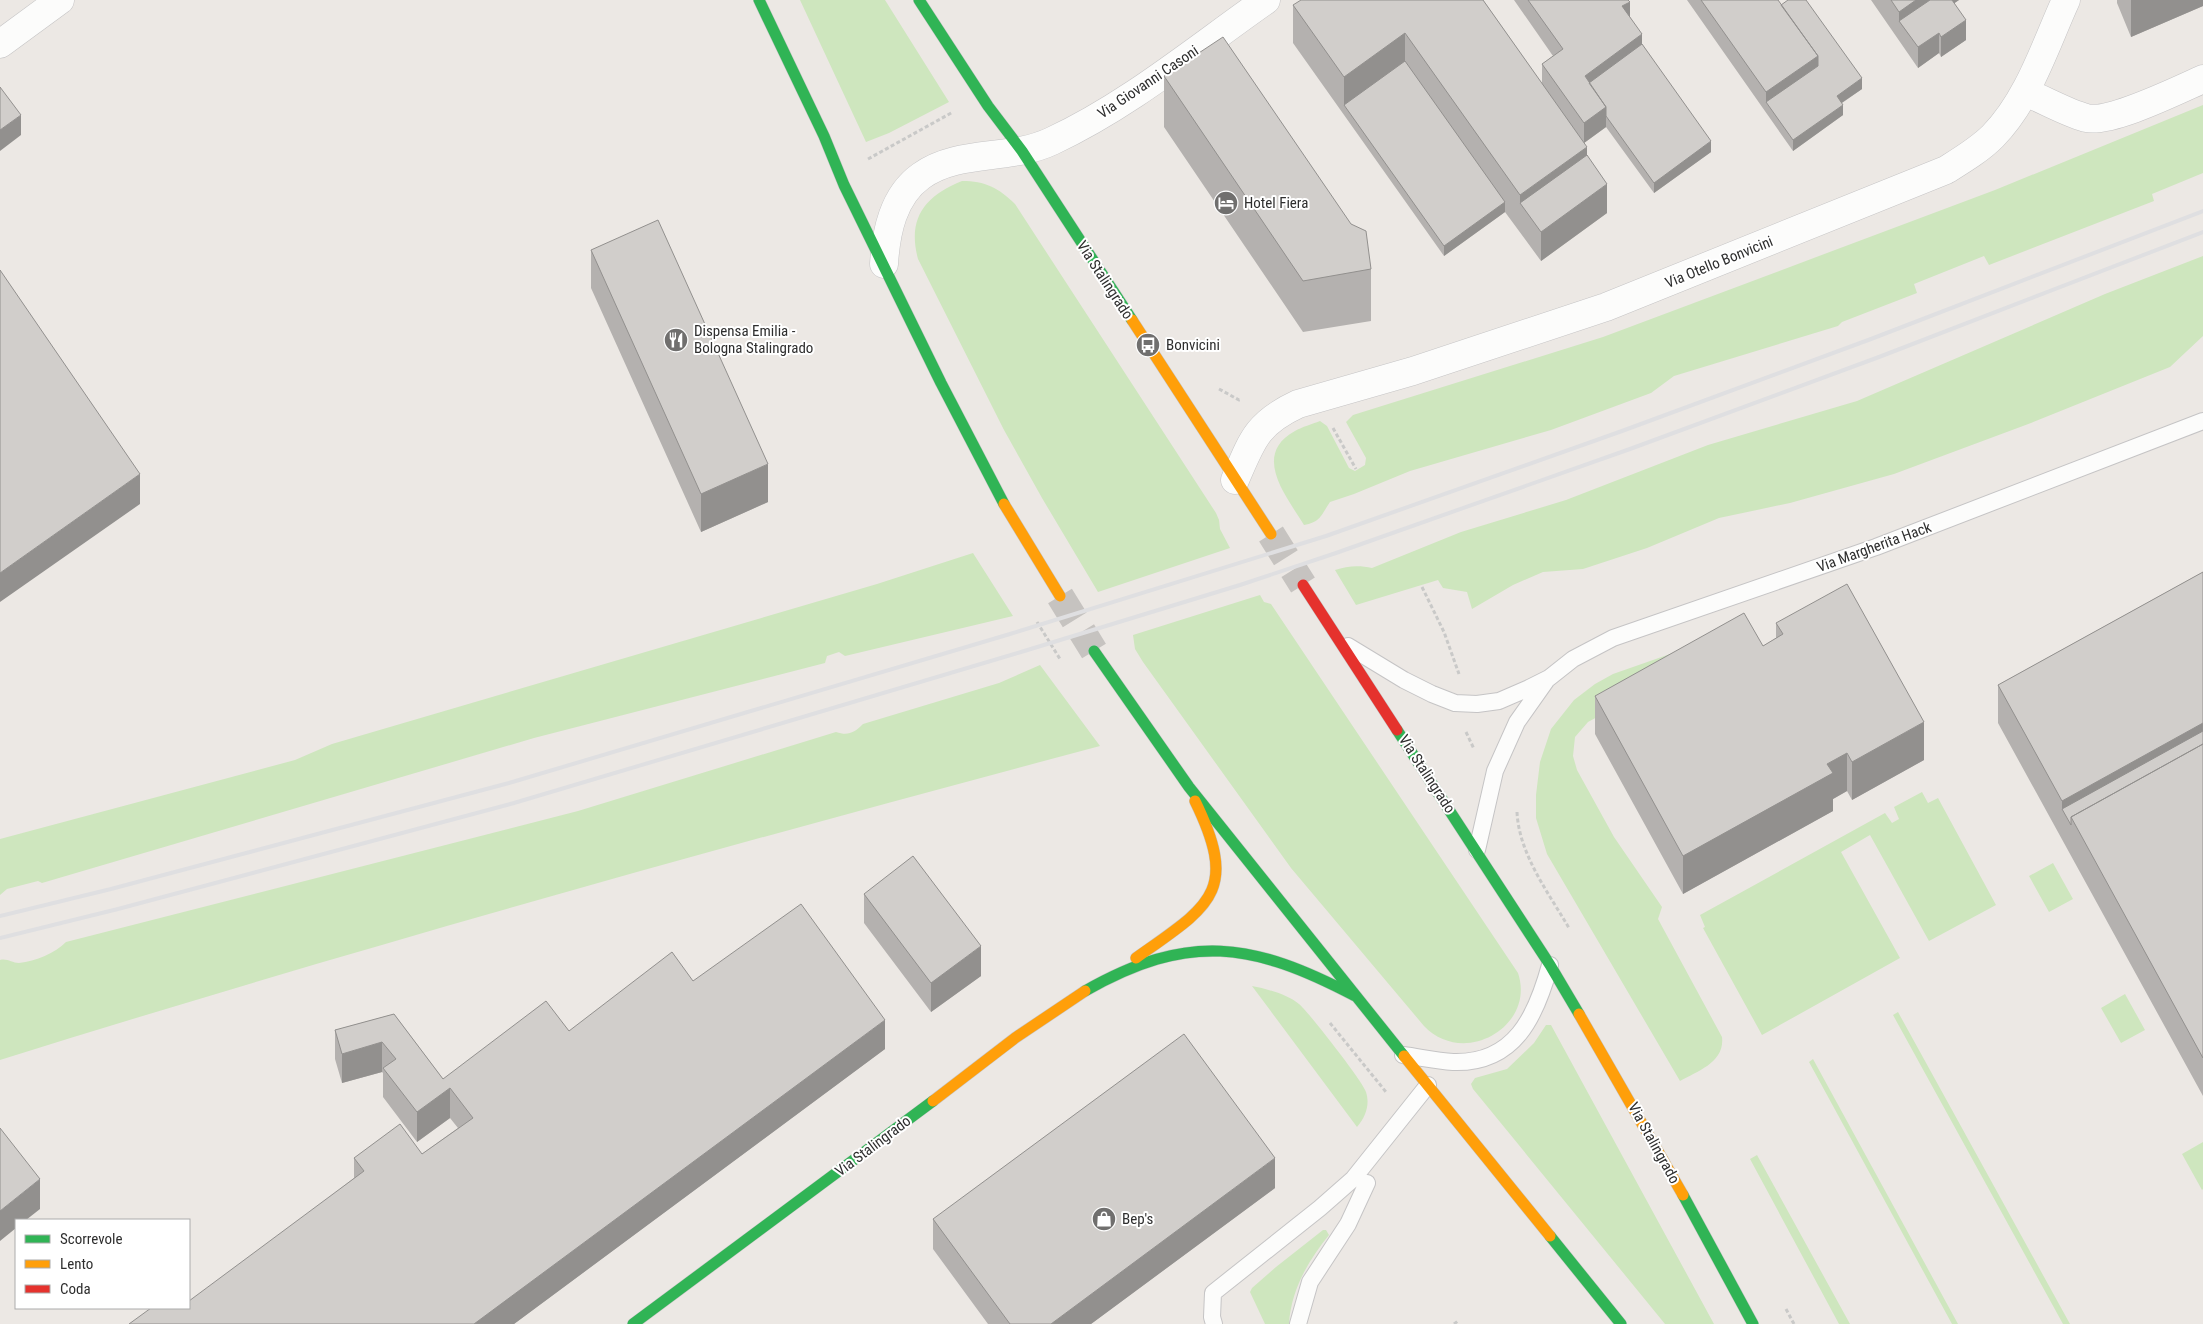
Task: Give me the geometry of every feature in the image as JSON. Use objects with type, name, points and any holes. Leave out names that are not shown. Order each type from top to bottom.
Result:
[{"type":"main road","points":[[759,0],[824,136],[844,185],[941,383],[1000,497],[1060,596]]},
{"type":"main road","name":"Via Stalingrado","points":[[919,0],[988,106],[1022,151],[1271,534]]},
{"type":"main road","name":"Via Stalingrado","points":[[1303,585],[1550,965],[1660,1153],[1753,1324]]},
{"type":"main road","name":"Via Stalingrado","points":[[1094,651],[1189,788],[1621,1324]]},
{"type":"main road","name":"Via Stalingrado","points":[[633,1324],[1042,1020],[1117,973],[1188,920],[1202,905],[1216,882],[1216,859],[1201,813],[1189,788]]},
{"type":"main road","name":"Via Stalingrado","points":[[1117,973],[1173,954],[1200,950],[1243,951],[1292,964],[1355,996]]},
{"type":"street","points":[[0,44],[60,0]]},
{"type":"street","name":"Via Giovanni Casoni","points":[[1022,151],[1051,142],[1118,106],[1266,0]]},
{"type":"street","name":"Via Otello Bonvicini","points":[[1235,480],[1260,428],[1283,411],[1309,400],[1413,371],[1606,307],[1923,181],[1946,170],[1979,149],[2006,122],[2025,92],[2066,0]]},
{"type":"street","points":[[2025,92],[2086,118],[2097,119],[2122,112],[2203,79]]},
{"type":"street","points":[[884,264],[890,220],[907,190],[919,177],[934,168],[950,162],[1022,151]]},
{"type":"lane","name":"Via Margherita Hack","points":[[1338,638],[1404,680],[1455,703],[1489,704],[1509,697],[1549,678],[1573,659],[1613,638],[1876,547],[2203,421]]},
{"type":"lane","name":"Via Margherita Hack","points":[[1476,850],[1495,770],[1517,722],[1549,678]]},
{"type":"lane","points":[[1403,1055],[1452,1062],[1491,1056],[1503,1050],[1523,1029],[1538,1004],[1550,965]]},
{"type":"lane","points":[[1214,1324],[1212,1316],[1213,1293],[1353,1180],[1428,1085]]},
{"type":"lane","points":[[1298,1324],[1310,1282],[1348,1224],[1367,1183]]},
{"type":"path","points":[[873,156],[961,108]]},
{"type":"path","points":[[1216,388],[1238,400],[1246,398]]},
{"type":"path","points":[[1329,421],[1356,469]]},
{"type":"path","points":[[1422,587],[1452,650],[1459,680]]},
{"type":"path","points":[[1464,725],[1468,740],[1479,754]]},
{"type":"green space","points":[[800,0],[885,0],[949,102],[889,133],[866,142]]},
{"type":"green space","points":[[2203,105],[2203,173],[2152,194],[2154,201],[1989,265],[1984,256],[1914,284],[1917,293],[1842,322],[1838,326],[1674,376],[1651,393],[1551,430],[1410,471],[1330,502],[1320,517],[1310,524],[1304,525],[1289,502],[1277,477],[1274,464],[1275,452],[1282,441],[1304,427],[1320,421],[1327,426],[1349,468],[1355,471],[1365,465],[1366,458],[1346,422],[1353,415],[1603,337],[1995,190]]},
{"type":"green space","points":[[962,181],[985,184],[1003,194],[1015,204],[1216,513],[1220,529],[1230,548],[1098,592],[1004,430],[918,259],[915,232],[917,220],[922,210],[938,194]]},
{"type":"green space","points":[[2203,256],[2203,336],[2170,367],[2031,423],[1894,474],[1790,503],[1719,518],[1647,548],[1583,569],[1543,572],[1513,585],[1472,609],[1467,592],[1443,588],[1438,580],[1356,605],[1335,570],[1353,566],[1372,568],[1461,532],[1566,500],[1708,445],[1857,401],[2105,294]]},
{"type":"green space","points":[[973,553],[1013,616],[845,656],[839,652],[827,656],[825,663],[534,738],[42,883],[38,881],[7,889],[0,895],[0,839],[295,760],[332,744],[877,584]]},
{"type":"green space","points":[[1260,595],[1264,602],[1271,604],[1518,973],[1521,992],[1517,1010],[1507,1024],[1493,1035],[1476,1042],[1458,1043],[1440,1038],[1424,1026],[1291,868],[1135,649],[1133,635]]},
{"type":"green space","points":[[1739,640],[1588,722],[1575,737],[1573,756],[1577,770],[1614,837],[1662,907],[1658,919],[1722,1037],[1722,1046],[1715,1059],[1709,1065],[1680,1081],[1547,854],[1536,818],[1536,795],[1540,762],[1551,729],[1574,700],[1595,684],[1613,674],[1693,646]]},
{"type":"green space","points":[[1040,665],[1100,746],[824,820],[411,936],[0,1060],[0,960],[19,963],[32,960],[51,953],[66,942],[578,811],[836,732],[851,733],[863,724],[999,683]]},
{"type":"green space","points":[[1922,792],[1928,803],[1938,798],[1996,905],[1929,941],[1870,835],[1841,852],[1900,958],[1762,1035],[1703,928],[1705,927],[1700,915],[1885,813],[1892,823],[1899,819],[1894,807]]},
{"type":"green space","points":[[2053,863],[2073,899],[2049,912],[2029,876]]},
{"type":"green space","points":[[1252,986],[1270,990],[1299,1004],[1346,1062],[1363,1086],[1368,1101],[1363,1119],[1357,1127]]},
{"type":"green space","points":[[2125,994],[2145,1030],[2121,1043],[2101,1008]]},
{"type":"green space","points":[[1898,1012],[2070,1324],[2063,1324],[1893,1015]]},
{"type":"green space","points":[[1546,1025],[1551,1025],[1714,1324],[1665,1324],[1473,1089],[1471,1084],[1475,1078],[1507,1069],[1534,1043]]},
{"type":"green space","points":[[1813,1059],[1958,1324],[1952,1324],[1809,1062]]},
{"type":"green space","points":[[2203,1142],[2203,1189],[2202,1190],[2182,1154]]},
{"type":"green space","points":[[1757,1155],[1850,1324],[1839,1324],[1750,1159]]},
{"type":"green space","points":[[1323,1230],[1326,1230],[1329,1235],[1314,1255],[1302,1276],[1293,1299],[1289,1324],[1265,1324],[1250,1292],[1252,1288]]},
{"type":"building","points":[[1301,0],[1483,0],[1587,147],[1520,195],[1405,33],[1344,77],[1293,5]]},
{"type":"building","points":[[1528,0],[1628,0],[1630,2],[1622,6],[1642,34],[1585,76],[1606,107],[1584,123],[1542,64],[1563,49]]},
{"type":"building","points":[[1701,0],[1778,0],[1818,56],[1766,92]]},
{"type":"building","points":[[1788,0],[1806,0],[1862,78],[1837,96],[1843,105],[1793,140],[1766,102],[1818,66],[1818,56],[1781,5]]},
{"type":"building","points":[[1891,0],[1916,0],[1899,12]]},
{"type":"building","points":[[1930,0],[1952,0],[1966,20],[1941,37],[1939,33],[1918,47],[1899,21]]},
{"type":"building","points":[[1223,37],[1351,224],[1366,231],[1371,269],[1303,281],[1164,76]]},
{"type":"building","points":[[1642,44],[1711,141],[1654,183],[1606,116],[1606,107],[1589,83]]},
{"type":"building","points":[[1405,61],[1505,202],[1444,246],[1344,105]]},
{"type":"building","points":[[0,87],[21,115],[0,130]]},
{"type":"building","points":[[1587,155],[1607,184],[1541,232],[1520,203]]},
{"type":"building","points":[[658,220],[768,464],[701,494],[591,250]]},
{"type":"building","points":[[0,270],[140,474],[0,573]]},
{"type":"building","points":[[2203,572],[2203,723],[2062,801],[1998,685]]},
{"type":"building","points":[[1847,584],[1924,722],[1852,762],[1847,753],[1827,764],[1833,773],[1683,856],[1595,696],[1744,613],[1763,646],[1783,634],[1776,623]]},
{"type":"building","points":[[2203,731],[2203,744],[2071,817],[2071,825],[2062,809]]},
{"type":"building","points":[[2203,744],[2203,1058],[2071,817]]},
{"type":"building","points":[[913,856],[981,946],[931,983],[864,894]]},
{"type":"building","points":[[801,904],[885,1020],[474,1324],[129,1324],[150,1309],[190,1309],[190,1300],[364,1171],[354,1158],[400,1124],[422,1154],[473,1118],[450,1088],[417,1112],[383,1068],[396,1059],[382,1042],[342,1054],[335,1030],[394,1014],[443,1079],[546,1001],[569,1031],[672,952],[693,981]]},
{"type":"building","name":"Bep's","points":[[1184,1034],[1275,1158],[1051,1324],[1010,1324],[933,1219]]},
{"type":"building","points":[[0,1128],[40,1179],[0,1211]]},
{"type":"tunnel","points":[[1271,534],[1303,585]]},
{"type":"tunnel","points":[[1060,596],[1094,651]]},
{"type":"railway","points":[[0,916],[111,889],[509,783],[1010,634],[1326,536],[1622,431],[1871,339],[2203,211]]},
{"type":"railway","points":[[0,938],[118,909],[514,803],[1240,585],[1630,449],[1879,357],[2203,232]]},
{"type":"traffic: fast","points":[[759,0],[824,136],[844,185],[941,383],[1004,504]]},
{"type":"traffic: fast","points":[[919,0],[988,106],[1022,151],[1132,320]]},
{"type":"traffic: fast","points":[[1094,651],[1189,787],[1404,1056]]},
{"type":"traffic: fast","points":[[1397,730],[1550,965],[1579,1014]]},
{"type":"traffic: fast","points":[[1085,991],[1122,972],[1157,959],[1189,952],[1220,951],[1252,955],[1284,964],[1355,996]]},
{"type":"traffic: fast","points":[[633,1324],[933,1101]]},
{"type":"traffic: fast","points":[[1683,1195],[1753,1324]]},
{"type":"traffic: fast","points":[[1550,1236],[1621,1324]]},
{"type":"traffic: slow","points":[[1132,320],[1271,534]]},
{"type":"traffic: slow","points":[[1004,504],[1060,596]]},
{"type":"traffic: slow","points":[[1136,958],[1199,910],[1210,894],[1215,877],[1215,857],[1208,832],[1195,801]]},
{"type":"traffic: slow","points":[[933,1101],[1015,1038],[1085,991]]},
{"type":"traffic: slow","points":[[1579,1014],[1683,1195]]},
{"type":"traffic: slow","points":[[1404,1056],[1550,1236]]},
{"type":"traffic: jam","points":[[1303,585],[1397,730]]},
{"type":"place","name":"Hotel Fiera","points":[[1226,203]]},
{"type":"place","name":"Dispensa Emilia - Bologna Stalingrado","points":[[676,340]]},
{"type":"place","name":"Bonvicini","points":[[1148,345]]},
{"type":"place","name":"Bep's","points":[[1104,1219]]}]
